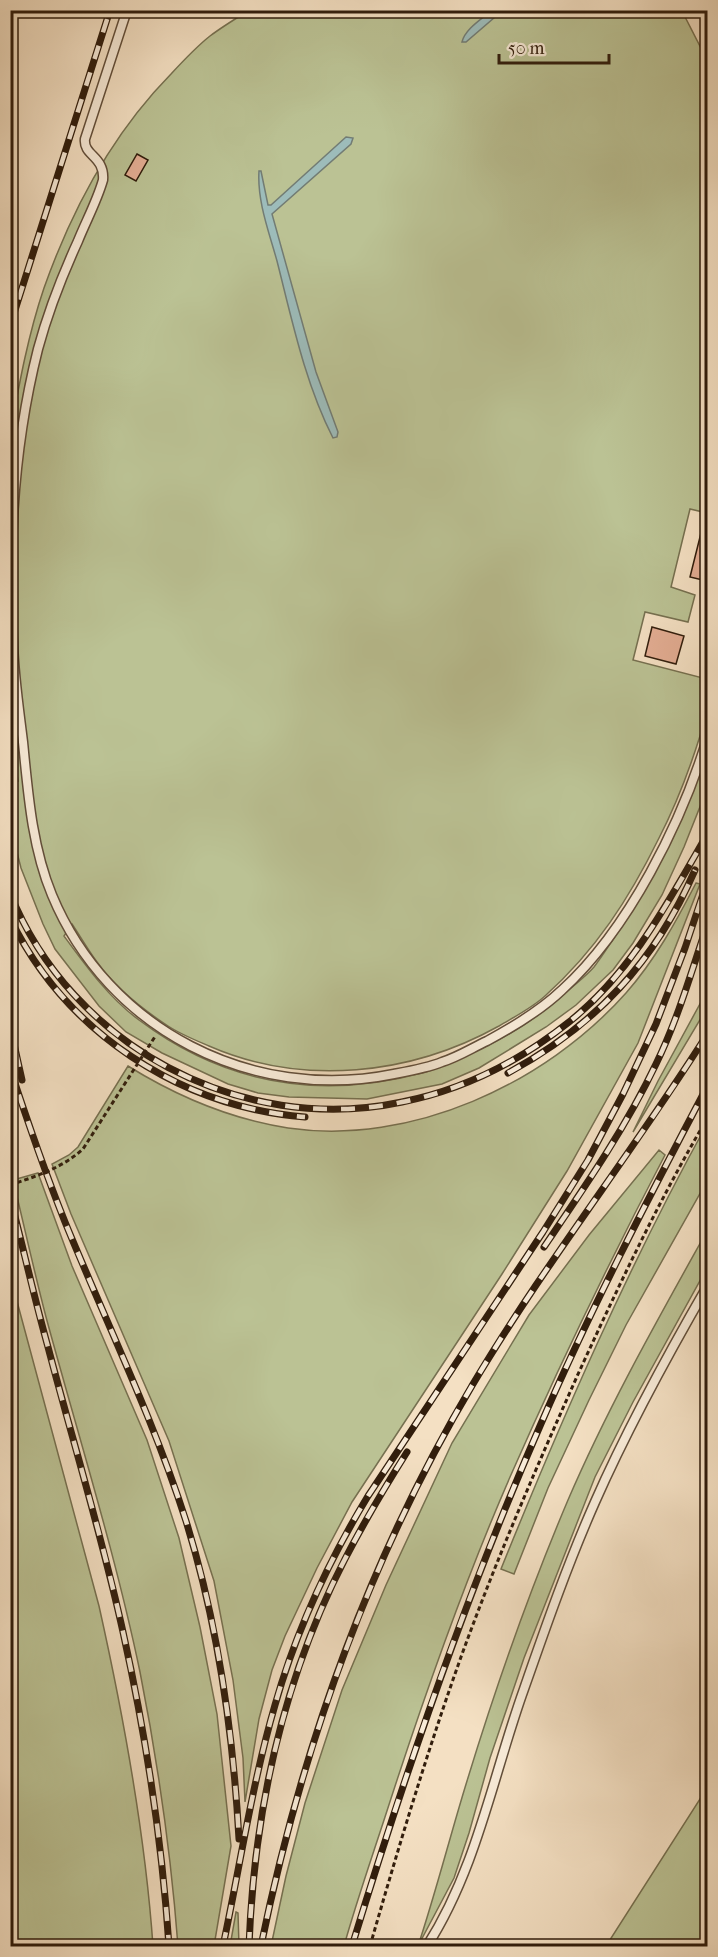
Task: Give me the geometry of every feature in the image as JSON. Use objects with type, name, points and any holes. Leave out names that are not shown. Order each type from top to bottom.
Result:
[{"type":"lane","points":[[127,10],[85,139],[87,149],[101,164],[104,172],[103,180],[51,305],[37,352],[24,422],[13,521],[13,647],[38,854],[51,894],[68,929],[117,994],[140,1015],[208,1056],[238,1066],[303,1080],[340,1081],[375,1078],[441,1063],[507,1030],[538,1009],[563,989],[614,931],[658,857],[688,790],[708,736]]},
{"type":"lane","points":[[427,1947],[445,1919],[471,1857],[523,1691],[574,1551],[647,1392],[708,1285]]},
{"type":"path","points":[[10,1185],[47,1173],[72,1159],[83,1149],[160,1028]]},
{"type":"path","points":[[370,1947],[399,1848],[462,1656],[530,1484],[609,1306],[651,1219],[708,1117]]},
{"type":"path","points":[[10,1374],[10,1410]]},
{"type":"green space","points":[[248,11],[682,11],[707,60],[707,513],[690,509],[671,587],[695,595],[688,622],[645,612],[633,660],[703,678],[707,713],[682,788],[671,813],[636,882],[610,923],[580,960],[545,996],[499,1026],[465,1043],[430,1056],[393,1065],[356,1070],[319,1071],[282,1067],[245,1059],[188,1037],[158,1019],[121,989],[97,962],[72,924],[64,936],[108,992],[139,1020],[171,1042],[205,1059],[239,1072],[274,1081],[310,1085],[347,1085],[384,1081],[427,1072],[491,1044],[531,1020],[594,967],[628,916],[654,871],[677,824],[707,752],[707,789],[684,847],[662,895],[633,943],[613,970],[576,1005],[546,1027],[479,1068],[442,1084],[367,1099],[289,1097],[258,1093],[228,1084],[162,1053],[126,1032],[99,1006],[55,949],[21,868],[11,829],[10,782],[18,781],[10,731],[10,434],[24,360],[38,306],[67,230],[112,147],[150,97],[195,49]]},
{"type":"green space","points":[[696,883],[700,884],[638,1043],[567,1171],[352,1502],[317,1568],[285,1636],[272,1670],[259,1719],[245,1802],[243,1758],[233,1680],[214,1581],[169,1441],[71,1214],[52,1164],[78,1147],[128,1066],[166,1088],[225,1113],[288,1128],[335,1131],[381,1127],[428,1117],[473,1101],[516,1080],[556,1055],[593,1026],[626,993],[656,954]]},
{"type":"green space","points":[[707,991],[707,1008],[633,1132],[658,1081]]},
{"type":"green space","points":[[707,1124],[707,1181],[626,1325],[589,1400],[548,1488],[514,1574],[501,1569],[597,1344],[650,1233]]},
{"type":"green space","points":[[659,1150],[665,1155],[604,1274],[566,1355],[475,1560],[413,1731],[344,1946],[271,1946],[305,1803],[342,1690],[386,1585],[452,1443],[529,1315],[589,1235]]},
{"type":"green space","points":[[38,1173],[72,1266],[147,1440],[179,1538],[200,1627],[217,1714],[231,1846],[214,1946],[178,1946],[163,1809],[140,1672],[96,1494],[46,1317],[13,1180]]},
{"type":"green space","points":[[707,1231],[707,1268],[633,1402],[595,1477],[524,1658],[490,1758],[454,1878],[418,1946],[490,1710],[527,1604],[568,1500],[617,1397]]},
{"type":"green space","points":[[11,1279],[99,1606],[108,1648],[139,1818],[153,1946],[11,1946]]},
{"type":"green space","points":[[707,1788],[707,1946],[606,1946]]},
{"type":"green space","points":[[236,1912],[238,1913],[239,1946],[230,1946]]},
{"type":"water","points":[[491,11],[502,11],[466,42],[462,42],[470,29]]},
{"type":"water","points":[[346,137],[353,138],[351,144],[272,214],[316,372],[338,432],[337,437],[333,438],[323,417],[300,351],[264,216],[259,171],[261,171],[268,205],[271,205]]},
{"type":"building","points":[[137,154],[148,160],[136,181],[125,175]]},
{"type":"building","points":[[702,529],[708,531],[707,581],[690,577]]},
{"type":"building","points":[[652,627],[684,636],[676,664],[645,656]]},
{"type":"railway","points":[[10,326],[110,10]]},
{"type":"railway","points":[[10,893],[38,947],[74,995],[118,1035],[168,1068],[223,1091],[281,1105],[341,1109],[402,1102],[469,1082],[511,1061],[569,1022],[612,981],[647,935],[708,833]]},
{"type":"railway","points":[[508,1073],[569,1034],[620,988],[661,934],[695,870]]},
{"type":"railway","points":[[223,1946],[267,1735],[283,1677],[314,1598],[368,1496],[588,1160],[656,1024],[708,879]]},
{"type":"railway","points":[[10,918],[33,959],[62,996],[95,1028],[131,1056],[171,1080],[214,1098],[259,1110],[305,1117]]},
{"type":"railway","points":[[544,1247],[603,1158],[644,1088],[671,1030],[708,922]]},
{"type":"railway","points":[[10,1026],[22,1080]]},
{"type":"railway","points":[[261,1946],[277,1873],[318,1728],[343,1656],[402,1517],[436,1450],[501,1339],[708,1033]]},
{"type":"railway","points":[[10,1068],[58,1203],[144,1407],[186,1521],[207,1599],[222,1678],[233,1758],[239,1839]]},
{"type":"railway","points":[[352,1946],[439,1683],[513,1490],[559,1383],[600,1297],[708,1085]]},
{"type":"railway","points":[[10,1197],[123,1632],[146,1749],[169,1946]]},
{"type":"railway","points":[[249,1946],[257,1846],[265,1796],[289,1699],[323,1605],[345,1559],[407,1452]]}]
